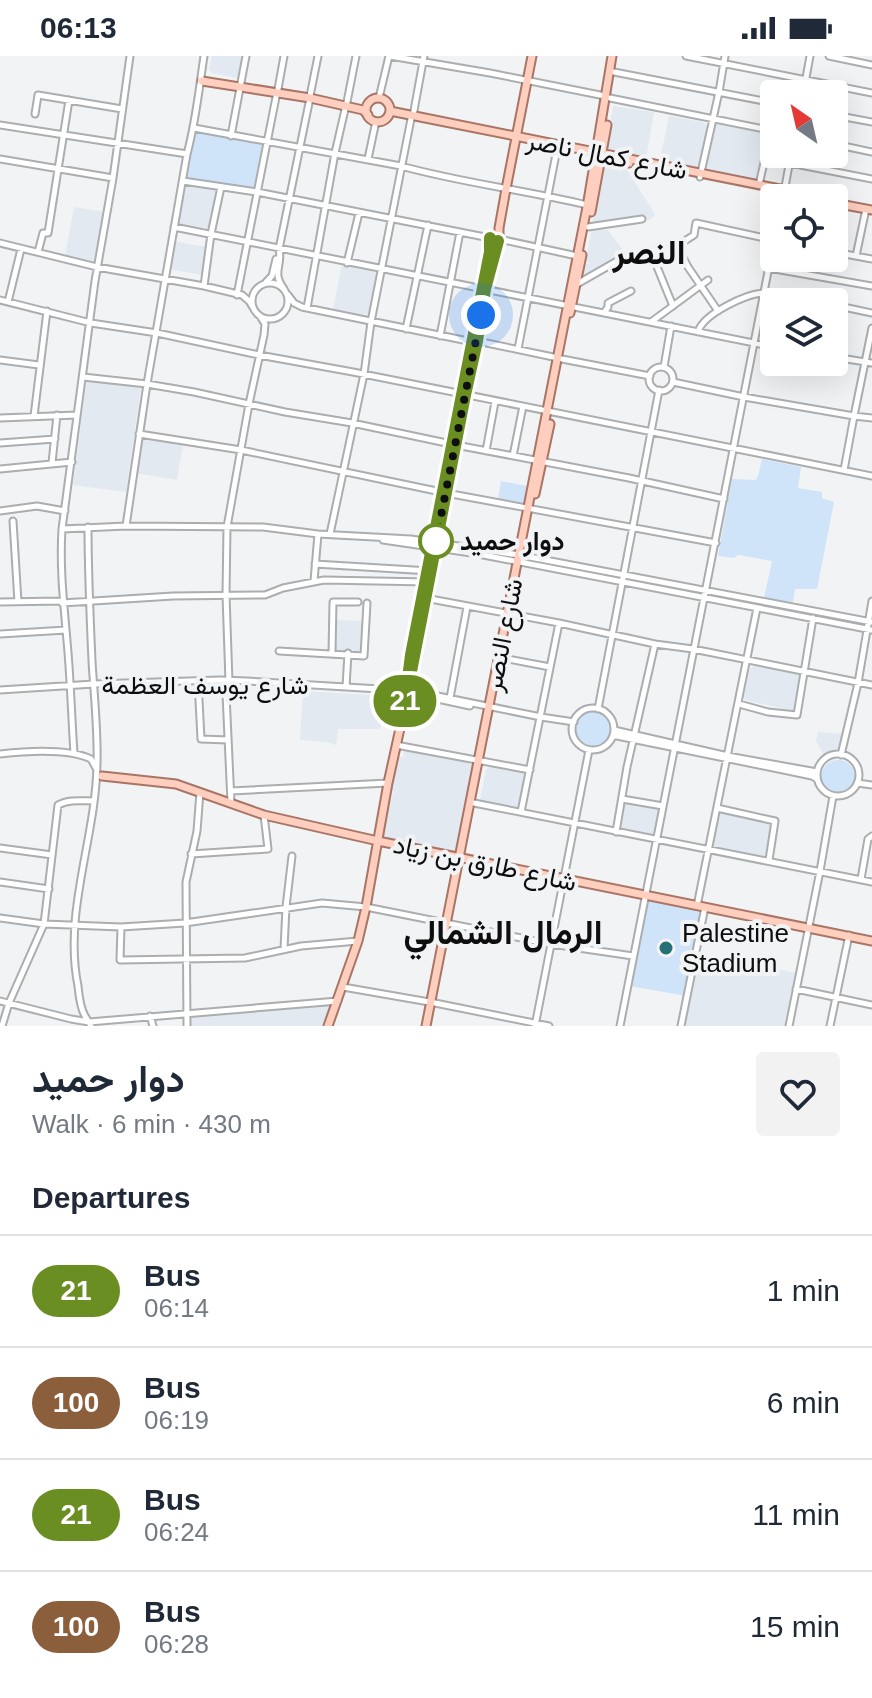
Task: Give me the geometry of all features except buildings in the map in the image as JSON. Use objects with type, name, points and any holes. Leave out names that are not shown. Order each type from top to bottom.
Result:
[{"type":"main road","points":[[407,692],[530,56]]},
{"type":"main road","name":"شارع النصر","points":[[608,97],[614,56]]},
{"type":"main road","name":"شارع النصر","points":[[569,307],[577,284],[588,227],[614,56]]},
{"type":"main road","points":[[202,79],[347,104],[368,110],[376,121],[383,120],[389,114],[387,102],[379,98],[373,99],[368,110]]},
{"type":"main road","name":"شارع كمال ناصر","points":[[389,114],[600,155]]},
{"type":"main road","name":"شارع كمال ناصر","points":[[514,139],[759,185]]},
{"type":"main road","name":"شارع النصر","points":[[428,1026],[550,412],[587,205],[600,155]]},
{"type":"main road","name":"شارع كمال ناصر","points":[[701,175],[760,189]]},
{"type":"main road","points":[[848,204],[870,208]]},
{"type":"main road","points":[[328,1026],[358,941],[366,907],[427,582]]},
{"type":"main road","name":"شارع النصر","points":[[491,709],[509,615]]},
{"type":"main road","name":"شارع النصر","points":[[462,857],[481,761]]},
{"type":"main road","name":"شارع طارق بن زياد","points":[[100,773],[176,784],[264,815],[378,841],[872,941]]},
{"type":"street","points":[[74,753],[62,602],[62,529],[97,267],[130,56]]},
{"type":"street","points":[[126,526],[147,384],[202,79],[203,58],[195,56]]},
{"type":"street","points":[[231,136],[246,56]]},
{"type":"street","points":[[240,295],[284,56]]},
{"type":"street","points":[[240,295],[248,294],[272,276],[291,199],[318,56]]},
{"type":"street","points":[[305,307],[356,56]]},
{"type":"street","points":[[379,98],[389,56],[423,59],[760,128]]},
{"type":"street","points":[[686,56],[800,80]]},
{"type":"street","points":[[701,175],[725,56]]},
{"type":"street","points":[[805,80],[810,56]]},
{"type":"street","points":[[829,56],[872,65]]},
{"type":"street","points":[[330,534],[364,374],[371,322],[423,59]]},
{"type":"street","points":[[614,72],[760,100]]},
{"type":"street","points":[[848,89],[872,93]]},
{"type":"street","points":[[35,114],[38,95],[122,109]]},
{"type":"street","points":[[38,252],[43,233],[48,233],[69,100]]},
{"type":"street","points":[[848,118],[872,122]]},
{"type":"street","points":[[368,159],[376,121]]},
{"type":"street","points":[[0,125],[187,154]]},
{"type":"street","points":[[194,128],[368,159],[587,205]]},
{"type":"street","points":[[848,147],[872,152]]},
{"type":"street","points":[[518,349],[557,149]]},
{"type":"street","points":[[0,159],[113,178]]},
{"type":"street","points":[[759,185],[763,168]]},
{"type":"street","points":[[816,168],[872,179]]},
{"type":"street","points":[[183,181],[257,192],[577,256]]},
{"type":"street","points":[[204,286],[221,187]]},
{"type":"street","points":[[856,256],[870,208]]},
{"type":"street","points":[[347,263],[359,213]]},
{"type":"street","points":[[588,227],[642,219]]},
{"type":"street","points":[[577,284],[619,260],[677,246],[694,235],[696,223],[760,237]]},
{"type":"street","points":[[406,329],[428,225]]},
{"type":"street","points":[[174,227],[760,345]]},
{"type":"street","points":[[440,336],[460,232]]},
{"type":"street","points":[[0,243],[97,267],[240,295],[249,301],[265,324],[227,527],[229,682],[226,694],[231,802]]},
{"type":"street","points":[[677,246],[718,311]]},
{"type":"street","points":[[8,302],[21,249]]},
{"type":"street","points":[[279,250],[277,276],[294,303],[305,307],[650,376]]},
{"type":"street","points":[[651,252],[673,306]]},
{"type":"street","points":[[848,255],[872,259]]},
{"type":"street","points":[[792,272],[872,286]]},
{"type":"street","points":[[650,322],[708,280]]},
{"type":"street","points":[[254,309],[252,298],[260,286],[274,283],[286,292],[288,306],[280,316],[268,319],[260,316]]},
{"type":"street","points":[[604,313],[608,303],[631,291]]},
{"type":"street","points":[[698,332],[700,325],[718,311],[760,293]]},
{"type":"street","points":[[0,300],[91,323],[157,333],[872,476]]},
{"type":"street","points":[[264,335],[269,325],[280,316],[294,307],[305,307]]},
{"type":"street","points":[[848,308],[872,313]]},
{"type":"street","points":[[620,1026],[760,310]]},
{"type":"street","points":[[34,416],[47,311]]},
{"type":"street","points":[[664,367],[671,326]]},
{"type":"street","points":[[844,470],[868,363],[872,328]]},
{"type":"street","points":[[848,359],[868,363]]},
{"type":"street","points":[[0,360],[39,365]]},
{"type":"street","points":[[650,376],[657,368],[664,367],[670,371],[673,382]]},
{"type":"street","points":[[650,376],[652,387],[659,390],[666,390],[673,382]]},
{"type":"street","points":[[83,377],[147,384],[352,423],[724,499]]},
{"type":"street","points":[[673,382],[872,418]]},
{"type":"street","points":[[598,709],[659,390]]},
{"type":"street","points":[[486,451],[495,402]]},
{"type":"street","points":[[513,456],[523,406]]},
{"type":"street","points":[[52,463],[57,415]]},
{"type":"street","points":[[0,418],[77,415]]},
{"type":"street","points":[[139,434],[241,450],[716,543]]},
{"type":"street","points":[[0,443],[55,439]]},
{"type":"street","points":[[0,469],[72,462]]},
{"type":"street","points":[[0,511],[37,506],[65,511]]},
{"type":"street","points":[[13,521],[18,602]]},
{"type":"street","points":[[88,527],[89,601],[100,773],[74,926],[76,978],[84,1015],[90,1024]]},
{"type":"street","points":[[62,529],[263,527],[434,545],[869,626]]},
{"type":"street","points":[[314,581],[318,534]]},
{"type":"street","points":[[315,564],[429,570]]},
{"type":"street","points":[[0,602],[265,595],[314,581],[427,582]]},
{"type":"street","points":[[704,594],[757,608],[869,626]]},
{"type":"street","points":[[425,598],[872,685]]},
{"type":"street","points":[[841,755],[858,683],[872,601]]},
{"type":"street","points":[[332,653],[333,602],[358,602]]},
{"type":"street","points":[[279,651],[364,656],[367,603]]},
{"type":"street","points":[[450,698],[467,607]]},
{"type":"street","points":[[681,1026],[708,849],[757,608]]},
{"type":"street","points":[[739,704],[768,712],[797,715],[813,618]]},
{"type":"street","points":[[521,812],[559,623]]},
{"type":"street","points":[[0,634],[66,630]]},
{"type":"street","points":[[616,832],[655,644]]},
{"type":"street","points":[[346,687],[348,653]]},
{"type":"street","points":[[503,658],[550,667]]},
{"type":"street","points":[[198,681],[201,739],[228,740]]},
{"type":"street","name":"شارع يوسف العظمة","points":[[0,690],[94,684],[229,682],[413,691],[491,709]]},
{"type":"street","name":"شارع يوسف العظمة","points":[[407,692],[573,725]]},
{"type":"street","points":[[598,709],[610,717],[613,733],[609,743],[589,750],[576,742],[573,725],[585,710],[598,709]]},
{"type":"street","points":[[613,733],[817,776]]},
{"type":"street","points":[[396,745],[530,770]]},
{"type":"street","points":[[535,1024],[589,750]]},
{"type":"street","points":[[0,754],[74,753],[91,759],[100,773]]},
{"type":"street","points":[[841,755],[856,765],[859,774],[857,783],[847,794],[833,796],[824,791],[817,776],[824,759],[841,755]]},
{"type":"street","points":[[231,791],[388,783]]},
{"type":"street","points":[[857,783],[872,785]]},
{"type":"street","points":[[187,1026],[186,882],[197,831],[200,792]]},
{"type":"street","points":[[789,1026],[833,796]]},
{"type":"street","points":[[622,799],[663,806]]},
{"type":"street","points":[[2,1026],[44,924],[58,805],[94,801]]},
{"type":"street","points":[[474,803],[872,882]]},
{"type":"street","points":[[717,808],[775,821],[769,860]]},
{"type":"street","points":[[191,854],[268,849],[264,815]]},
{"type":"street","points":[[861,879],[868,839],[872,836]]},
{"type":"street","points":[[0,848],[52,855]]},
{"type":"street","points":[[284,949],[292,856]]},
{"type":"street","points":[[0,882],[49,889]]},
{"type":"street","points":[[0,918],[44,924],[121,927],[185,923],[322,903],[366,907],[551,944],[633,956]]},
{"type":"street","points":[[121,927],[120,960],[245,958],[284,949],[358,941]]},
{"type":"street","points":[[830,1026],[849,935]]},
{"type":"street","points":[[343,987],[549,1026]]},
{"type":"street","points":[[796,989],[872,1005]]},
{"type":"street","points":[[0,1001],[90,1024],[150,1016],[338,1001]]},
{"type":"street","points":[[150,1016],[153,1026]]},
{"type":"shaded area","points":[[212,56],[245,56],[240,76],[212,73],[209,69]]},
{"type":"shaded area","points":[[613,106],[654,112],[646,159],[606,150]]},
{"type":"shaded area","points":[[669,116],[707,125],[700,165],[696,168],[660,160]]},
{"type":"shaded area","points":[[716,124],[760,132],[761,168],[758,183],[704,173]]},
{"type":"shaded area","points":[[196,131],[264,144],[254,191],[186,178]]},
{"type":"shaded area","points":[[604,162],[625,167],[655,214],[652,218],[648,221],[643,218],[592,225]]},
{"type":"shaded area","points":[[188,185],[218,192],[208,228],[181,224],[178,220]]},
{"type":"shaded area","points":[[74,207],[105,212],[96,264],[65,257]]},
{"type":"shaded area","points":[[592,228],[608,230],[627,256],[581,279],[584,264],[589,264],[586,260]]},
{"type":"shaded area","points":[[175,243],[207,247],[202,275],[169,269]]},
{"type":"shaded area","points":[[342,265],[377,274],[369,314],[356,315],[333,309]]},
{"type":"shaded area","points":[[87,379],[141,386],[126,492],[73,485]]},
{"type":"shaded area","points":[[144,434],[183,443],[177,480],[135,473],[140,437]]},
{"type":"shaded area","points":[[762,459],[801,467],[798,488],[822,492],[822,498],[834,502],[817,589],[795,589],[793,602],[764,598],[772,561],[738,555],[734,558],[718,556],[732,479],[756,480]]},
{"type":"shaded area","points":[[501,481],[527,486],[524,503],[498,499]]},
{"type":"shaded area","points":[[335,620],[364,621],[364,654],[334,649]]},
{"type":"shaded area","points":[[754,666],[801,674],[794,711],[745,700],[750,669]]},
{"type":"shaded area","points":[[303,691],[386,696],[380,729],[338,729],[336,745],[300,740]]},
{"type":"shaded area","points":[[593,712],[605,717],[610,729],[605,741],[593,746],[581,741],[576,729],[581,717]]},
{"type":"shaded area","points":[[818,732],[842,734],[839,753],[825,757],[816,741]]},
{"type":"shaded area","points":[[405,749],[475,762],[457,851],[454,853],[383,836],[398,757],[403,757]]},
{"type":"shaded area","points":[[838,760],[850,765],[855,777],[850,789],[838,794],[826,789],[821,777],[826,765]]},
{"type":"shaded area","points":[[490,766],[526,775],[520,809],[480,801],[486,770]]},
{"type":"shaded area","points":[[623,798],[662,806],[655,838],[617,830]]},
{"type":"shaded area","points":[[720,811],[772,822],[766,858],[751,852],[750,855],[715,849],[713,845]]},
{"type":"shaded area","name":"Palestine Stadium","points":[[647,897],[703,909],[686,996],[630,986]]},
{"type":"shaded area","points":[[729,958],[795,973],[784,1026],[684,1026],[697,960],[728,965]]},
{"type":"shaded area","points":[[327,1003],[330,1009],[322,1026],[187,1026],[189,1015]]},
{"type":"bus line","name":"21","points":[[490,238],[490,252],[411,655],[405,702],[485,289],[498,241]]},
{"type":"place","name":"دوار حميد","points":[[436,541]]},
{"type":"place","name":"Palestine Stadium","points":[[666,948]]},
{"type":"district","name":"النصر","points":[[649,252]]},
{"type":"district","name":"الرمال الشمالي","points":[[503,932]]},
{"type":"route","points":[[436,541],[481,315]]}]
